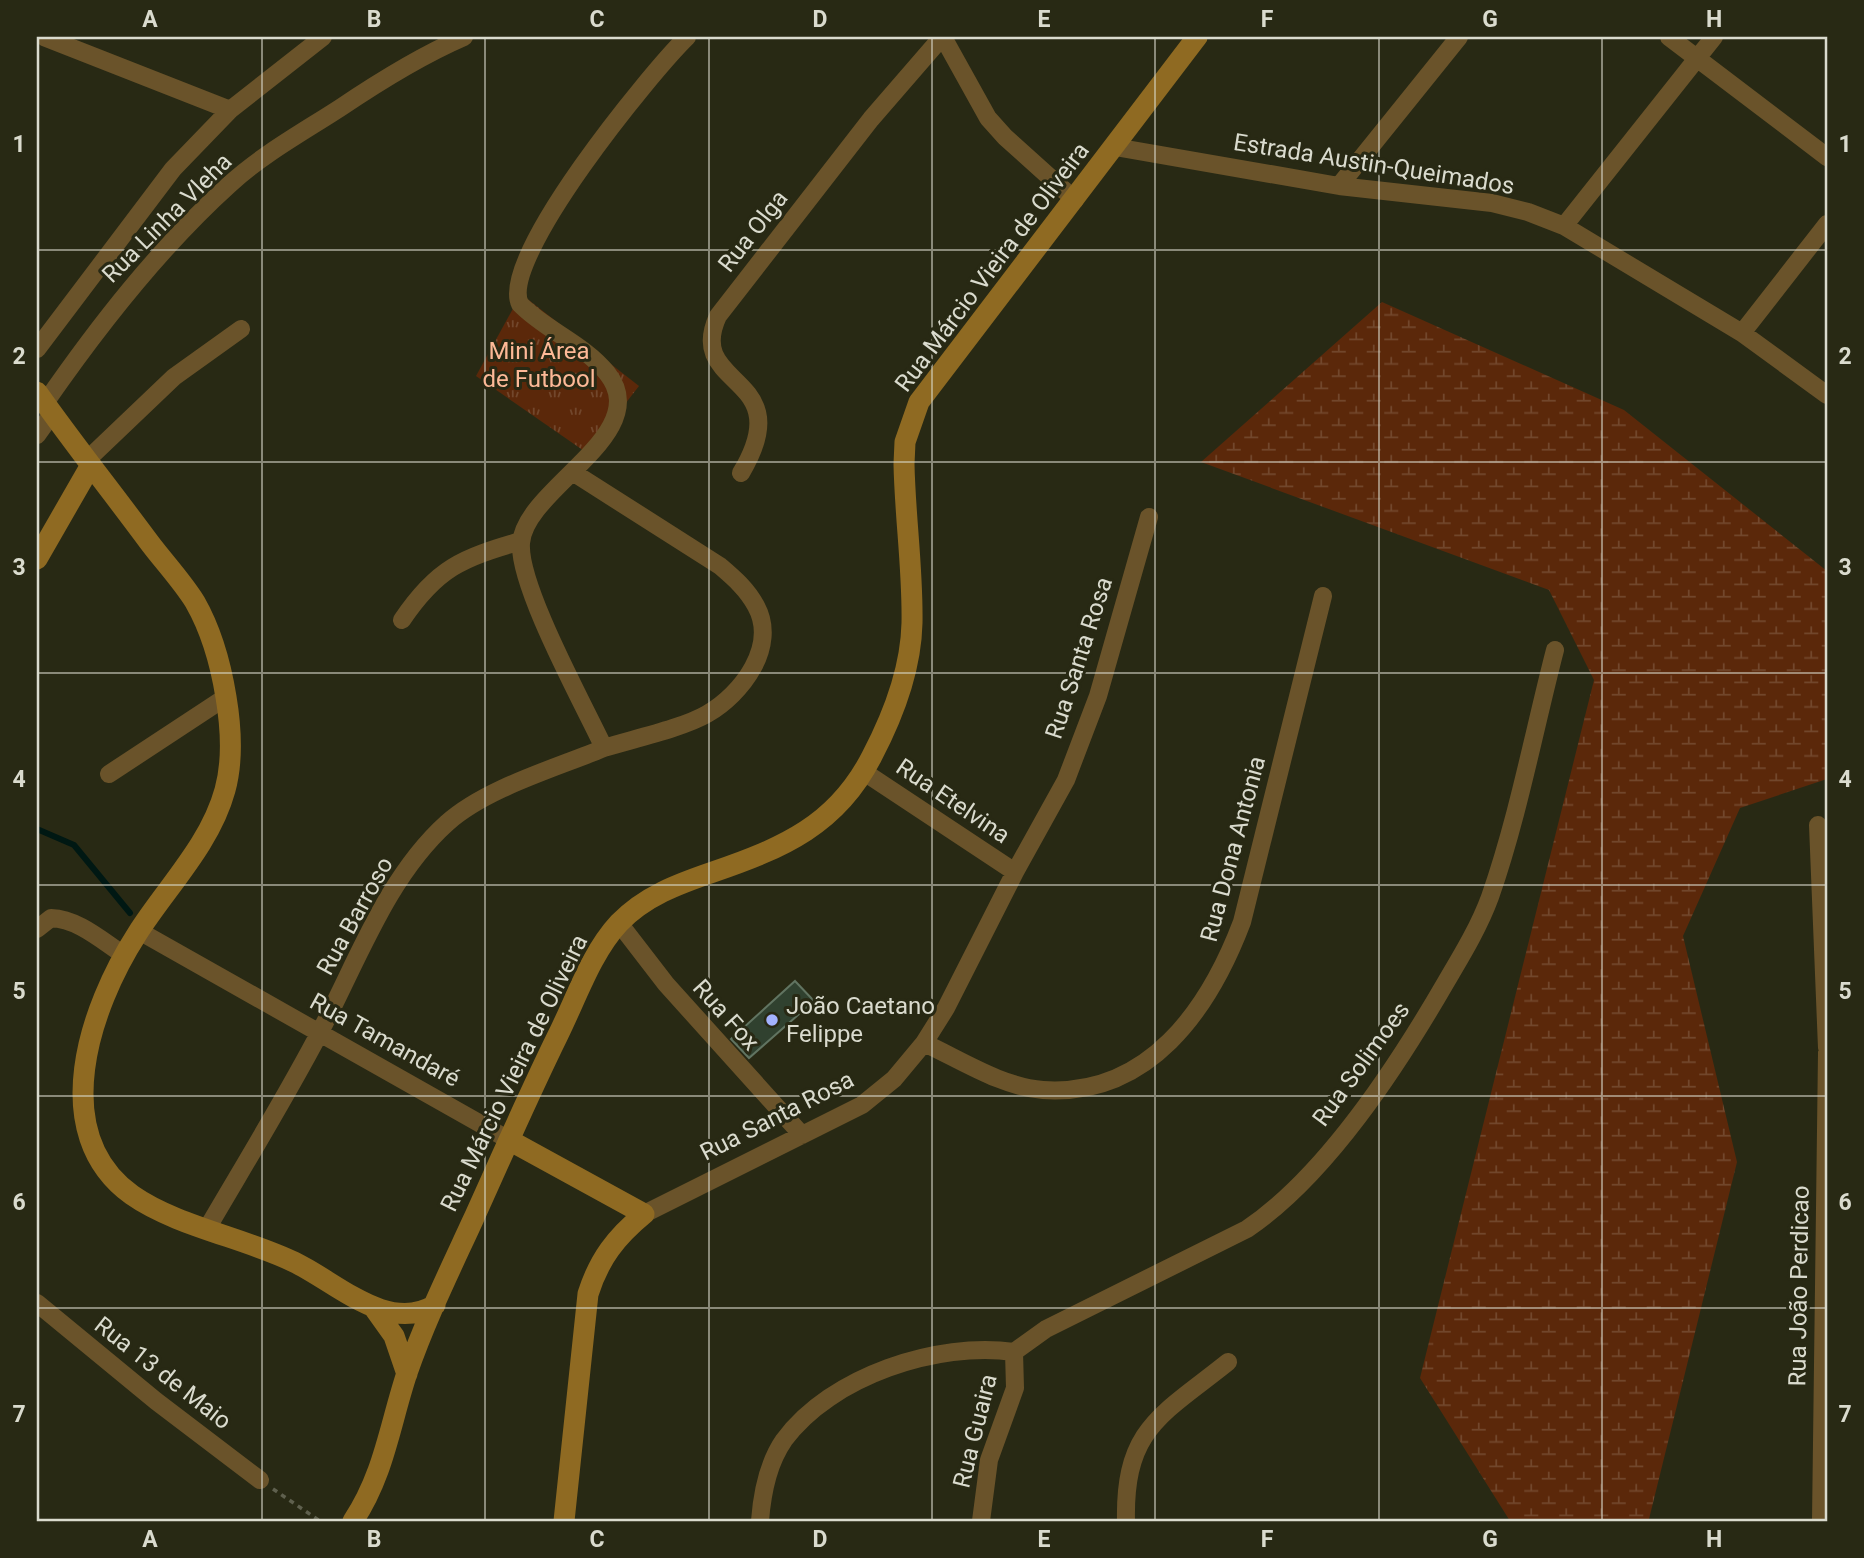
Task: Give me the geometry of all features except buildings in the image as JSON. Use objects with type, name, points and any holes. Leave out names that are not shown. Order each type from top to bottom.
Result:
[{"type":"main road","name":"Rua Márcio Vieira de Oliveira","points":[[353,1521],[377,1477],[387,1451],[407,1374],[435,1305],[509,1140],[596,959],[619,923],[665,889],[724,869],[807,832],[836,810],[864,772],[895,701],[906,662],[912,625],[904,464],[911,421],[919,402],[1197,37]]},
{"type":"main road","points":[[44,403],[195,603],[214,650],[226,697],[229,764],[225,792],[190,859],[124,955],[99,1013],[87,1059],[82,1095],[87,1135],[105,1168],[131,1194],[160,1210],[286,1258],[374,1308],[412,1315],[435,1305]]},
{"type":"main road","points":[[37,559],[89,462]]},
{"type":"main road","name":"Rua Tamandaré","points":[[509,1140],[644,1214]]},
{"type":"main road","name":"Rua Santa Rosa","points":[[565,1521],[588,1294],[597,1264],[620,1236],[644,1214]]},
{"type":"main road","points":[[374,1308],[394,1336],[407,1374]]},
{"type":"street","points":[[44,37],[76,43],[230,110]]},
{"type":"street","points":[[37,349],[157,189],[230,110],[323,37]]},
{"type":"street","name":"Rua Linha Vleha","points":[[37,435],[44,403],[121,297],[230,183],[378,83],[433,50],[464,37]]},
{"type":"street","points":[[604,748],[536,599],[522,561],[521,541],[526,523],[538,505],[574,474],[615,417],[616,388],[598,363],[520,304],[515,295],[516,282],[528,252],[557,204],[661,62],[687,37]]},
{"type":"street","points":[[943,37],[988,117],[1005,137],[1074,200]]},
{"type":"street","name":"Rua Olga","points":[[741,473],[753,453],[759,432],[759,414],[752,397],[723,369],[715,356],[710,344],[712,329],[718,316],[871,119],[943,37]]},
{"type":"street","points":[[1339,186],[1459,37]]},
{"type":"street","points":[[1669,37],[1827,157]]},
{"type":"street","points":[[1564,226],[1714,37]]},
{"type":"street","name":"Estrada Austin-Queimados","points":[[1115,147],[1339,186],[1492,204],[1528,212],[1564,226],[1742,333],[1827,395]]},
{"type":"street","points":[[1742,333],[1827,225]]},
{"type":"street","points":[[89,462],[174,377],[241,329]]},
{"type":"street","name":"Rua Barroso","points":[[208,1227],[319,1033],[394,888],[419,853],[448,822],[487,797],[604,748],[706,715],[729,699],[746,679],[758,656],[764,634],[758,607],[742,584],[720,566],[574,474]]},
{"type":"street","name":"Rua Santa Rosa","points":[[644,1214],[875,1096],[894,1079],[924,1043],[946,1008],[1015,872],[1066,780],[1094,708],[1120,629],[1149,517]]},
{"type":"street","points":[[402,620],[437,576],[458,562],[521,541]]},
{"type":"street","name":"Rua Dona Antonia","points":[[924,1043],[1009,1082],[1043,1090],[1076,1088],[1110,1079],[1142,1064],[1180,1034],[1208,996],[1228,959],[1242,922],[1323,596]]},
{"type":"street","name":"Rua Solimoes","points":[[1014,1352],[1046,1329],[1247,1229],[1271,1213],[1346,1131],[1416,1033],[1470,940],[1489,900],[1503,857],[1555,650]]},
{"type":"street","points":[[108,774],[226,697]]},
{"type":"street","name":"Rua Etelvina","points":[[864,772],[1015,872]]},
{"type":"street","name":"Rua João Perdicao","points":[[1818,825],[1827,1050],[1821,1521]]},
{"type":"street","points":[[37,929],[51,918],[62,918],[73,922],[124,955]]},
{"type":"street","name":"Rua Fox","points":[[619,923],[666,984],[802,1135]]},
{"type":"street","name":"Rua Tamandaré","points":[[138,931],[509,1140]]},
{"type":"street","name":"Rua 13 de Maio","points":[[37,1303],[156,1401],[260,1480]]},
{"type":"street","points":[[760,1521],[769,1474],[783,1442],[806,1415],[835,1393],[875,1374],[944,1352],[988,1348],[1014,1352]]},
{"type":"street","name":"Rua Guaira","points":[[981,1521],[989,1460],[1015,1388],[1014,1352]]},
{"type":"street","points":[[1126,1521],[1128,1476],[1140,1440],[1169,1409],[1228,1362]]},
{"type":"path","points":[[289,1501],[320,1521]]},
{"type":"green space","name":"Mini Área de Futbool","points":[[521,294],[639,386],[587,453],[476,376]]},
{"type":"green space","points":[[1382,302],[1624,410],[1827,571],[1827,779],[1740,808],[1683,936],[1737,1162],[1649,1519],[1651,1521],[1510,1521],[1420,1378],[1594,680],[1549,590],[1201,462]]},
{"type":"waterway","points":[[37,829],[74,845],[130,913]]},
{"type":"place","name":"João Caetano Felippe","points":[[772,1020]]}]
